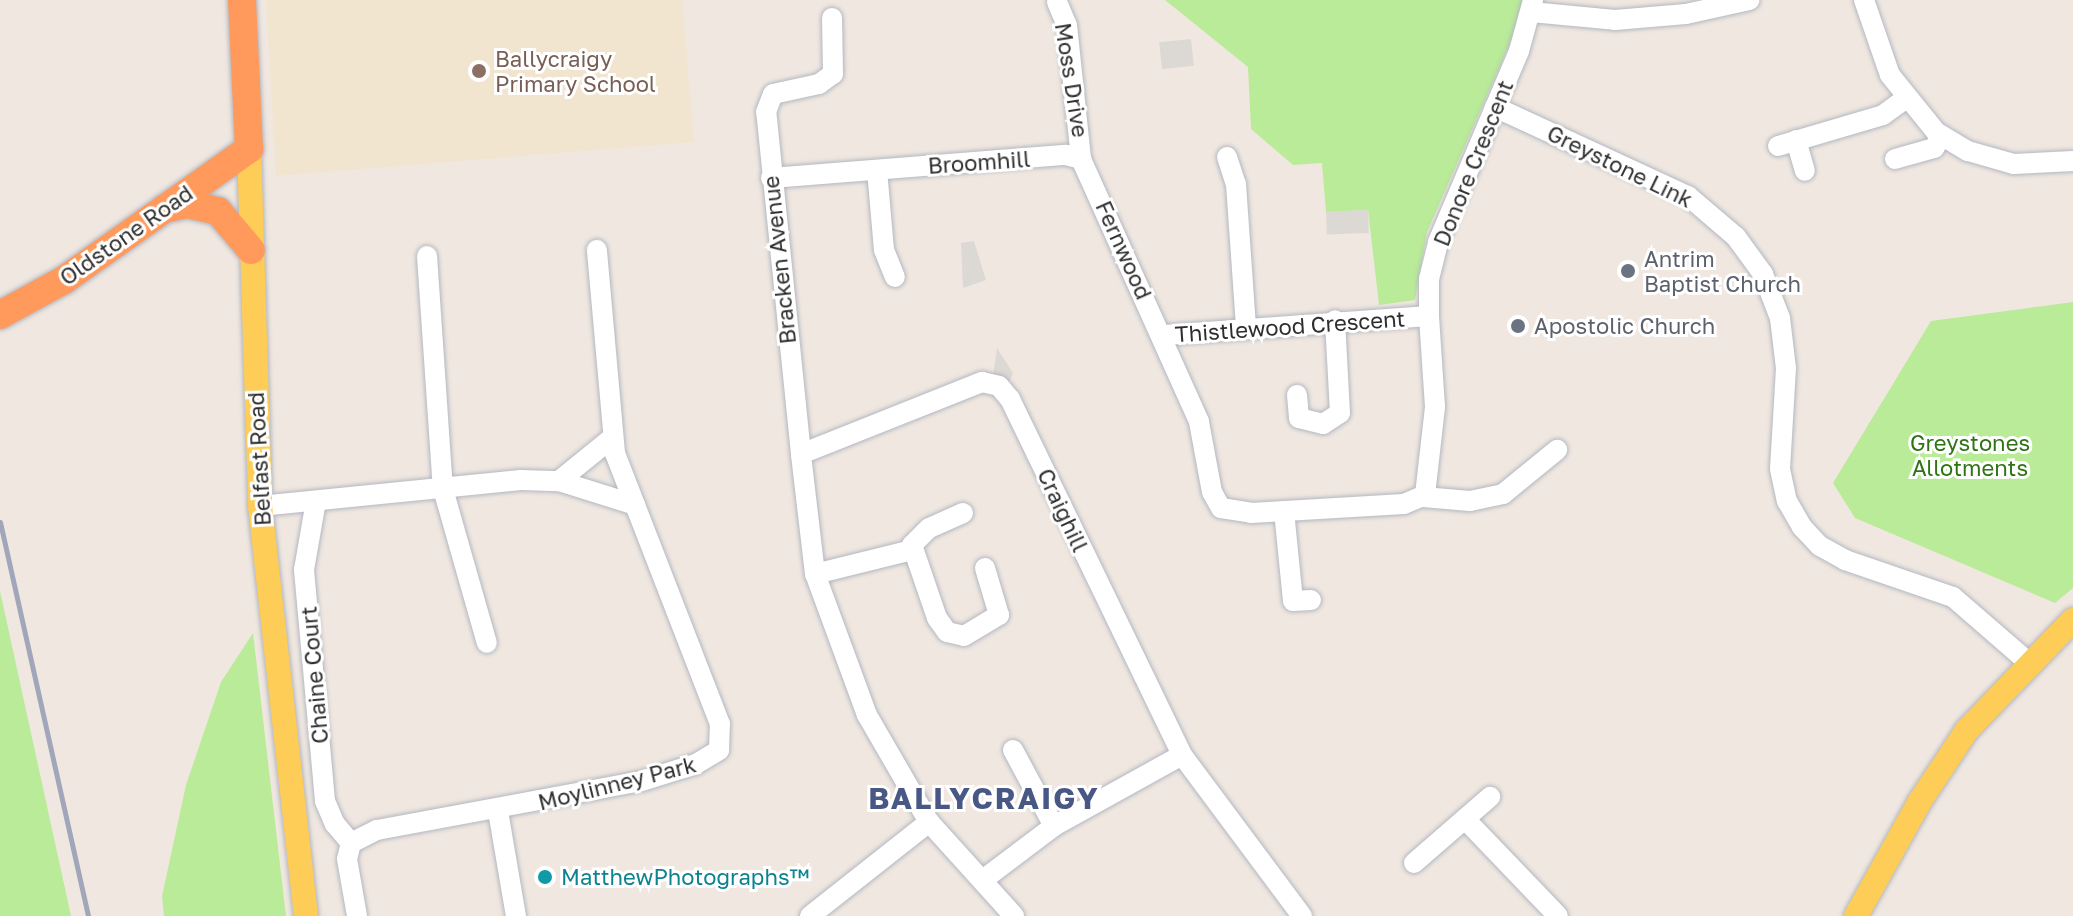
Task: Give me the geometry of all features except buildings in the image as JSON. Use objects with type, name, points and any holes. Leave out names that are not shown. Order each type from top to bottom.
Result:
[{"type":"highway","name":"Belfast Road","points":[[242,0],[249,149]]},
{"type":"highway","name":"Oldstone Road","points":[[0,315],[64,280],[249,149]]},
{"type":"highway","points":[[163,209],[187,204],[218,211],[251,250]]},
{"type":"main road","name":"Belfast Road","points":[[249,149],[260,506],[306,916]]},
{"type":"main road","points":[[1856,916],[1942,765],[2028,662],[2073,620]]},
{"type":"street","name":"Donore Crescent","points":[[1429,316],[1429,279],[1438,242],[1495,107],[1532,6],[1615,20],[1686,14],[1749,0]]},
{"type":"street","points":[[1864,0],[1878,51],[1905,99],[1942,136],[1975,154],[2014,164],[2073,161]]},
{"type":"street","name":"Moss Drive","points":[[1057,2],[1067,25],[1081,159]]},
{"type":"street","name":"Bracken Avenue","points":[[801,454],[771,178],[768,103],[773,94],[798,86],[819,84],[833,74],[832,18]]},
{"type":"street","points":[[1805,171],[1787,143],[1883,115],[1905,99]]},
{"type":"street","name":"Greystone Link","points":[[1495,107],[1688,196],[1736,237],[1763,274],[1780,318],[1786,368],[1781,477],[1802,527],[1820,546],[1845,560],[1953,597],[2028,662]]},
{"type":"street","points":[[1895,159],[1934,148],[1942,136]]},
{"type":"street","name":"Broomhill","points":[[771,178],[1066,155],[1081,159]]},
{"type":"street","points":[[1227,157],[1236,184],[1246,326]]},
{"type":"street","name":"Fernwood","points":[[1081,159],[1162,335],[1201,429],[1217,503],[1238,513],[1284,511]]},
{"type":"street","points":[[877,170],[884,250],[895,277]]},
{"type":"street","points":[[597,250],[612,438],[635,505]]},
{"type":"street","points":[[427,256],[443,489],[487,643]]},
{"type":"street","name":"Thistlewood Crescent","points":[[1162,335],[1246,326],[1429,316],[1435,407],[1431,473],[1423,497]]},
{"type":"street","points":[[1297,395],[1299,418],[1323,424],[1340,413],[1335,320]]},
{"type":"street","name":"Craighill","points":[[801,454],[980,382],[1002,388],[1182,755],[1302,916]]},
{"type":"street","points":[[559,481],[612,438]]},
{"type":"street","points":[[1311,600],[1293,601],[1284,511],[1404,504],[1423,497],[1460,502],[1503,494],[1557,450]]},
{"type":"street","points":[[801,454],[815,574],[867,715],[929,822],[984,879],[1014,916]]},
{"type":"street","points":[[260,506],[559,481],[635,505]]},
{"type":"street","name":"Chaine Court","points":[[316,501],[304,570],[325,801],[335,824],[351,843]]},
{"type":"street","name":"Moylinney Park","points":[[351,843],[377,830],[498,811],[642,781],[696,764],[719,750],[720,724],[635,505]]},
{"type":"street","points":[[963,513],[929,528],[914,541],[912,550],[937,618],[954,636],[984,627],[999,615],[985,568]]},
{"type":"street","points":[[815,574],[912,550]]},
{"type":"street","points":[[1013,750],[1054,826]]},
{"type":"street","points":[[984,879],[1054,826],[1182,755]]},
{"type":"street","points":[[1414,863],[1490,797]]},
{"type":"street","points":[[498,811],[516,916]]},
{"type":"street","points":[[1465,819],[1558,916]]},
{"type":"street","points":[[810,916],[929,822]]},
{"type":"street","points":[[351,843],[347,859],[357,916]]},
{"type":"shaded area","name":"Ballycraigy Primary School","points":[[266,0],[682,0],[694,142],[276,176]]},
{"type":"shaded area","points":[[1191,39],[1194,66],[1162,69],[1159,42]]},
{"type":"shaded area","points":[[1368,210],[1369,233],[1327,234],[1326,211]]},
{"type":"shaded area","points":[[974,241],[986,280],[963,288],[961,243]]},
{"type":"shaded area","points":[[997,348],[1013,373],[1005,391],[992,383]]},
{"type":"green space","points":[[1165,0],[1523,0],[1522,16],[1427,232],[1415,300],[1379,305],[1368,210],[1326,212],[1322,163],[1293,165],[1251,129],[1248,67]]},
{"type":"green space","name":"Greystones Allotments","points":[[2073,302],[2073,588],[2055,603],[1855,518],[1833,483],[1931,321]]},
{"type":"green space","points":[[0,591],[71,916],[0,916]]},
{"type":"green space","points":[[253,633],[286,916],[164,916],[162,896],[186,785],[221,682]]},
{"type":"railway","points":[[0,522],[88,916]]},
{"type":"place","name":"Ballycraigy Primary School","points":[[479,71]]},
{"type":"place","name":"Antrim Baptist Church","points":[[1628,271]]},
{"type":"place","name":"Apostolic Church","points":[[1518,326]]},
{"type":"place","name":"MatthewPhotographs™","points":[[545,877]]},
{"type":"district","name":"BALLYCRAIGY","points":[[984,798]]}]
